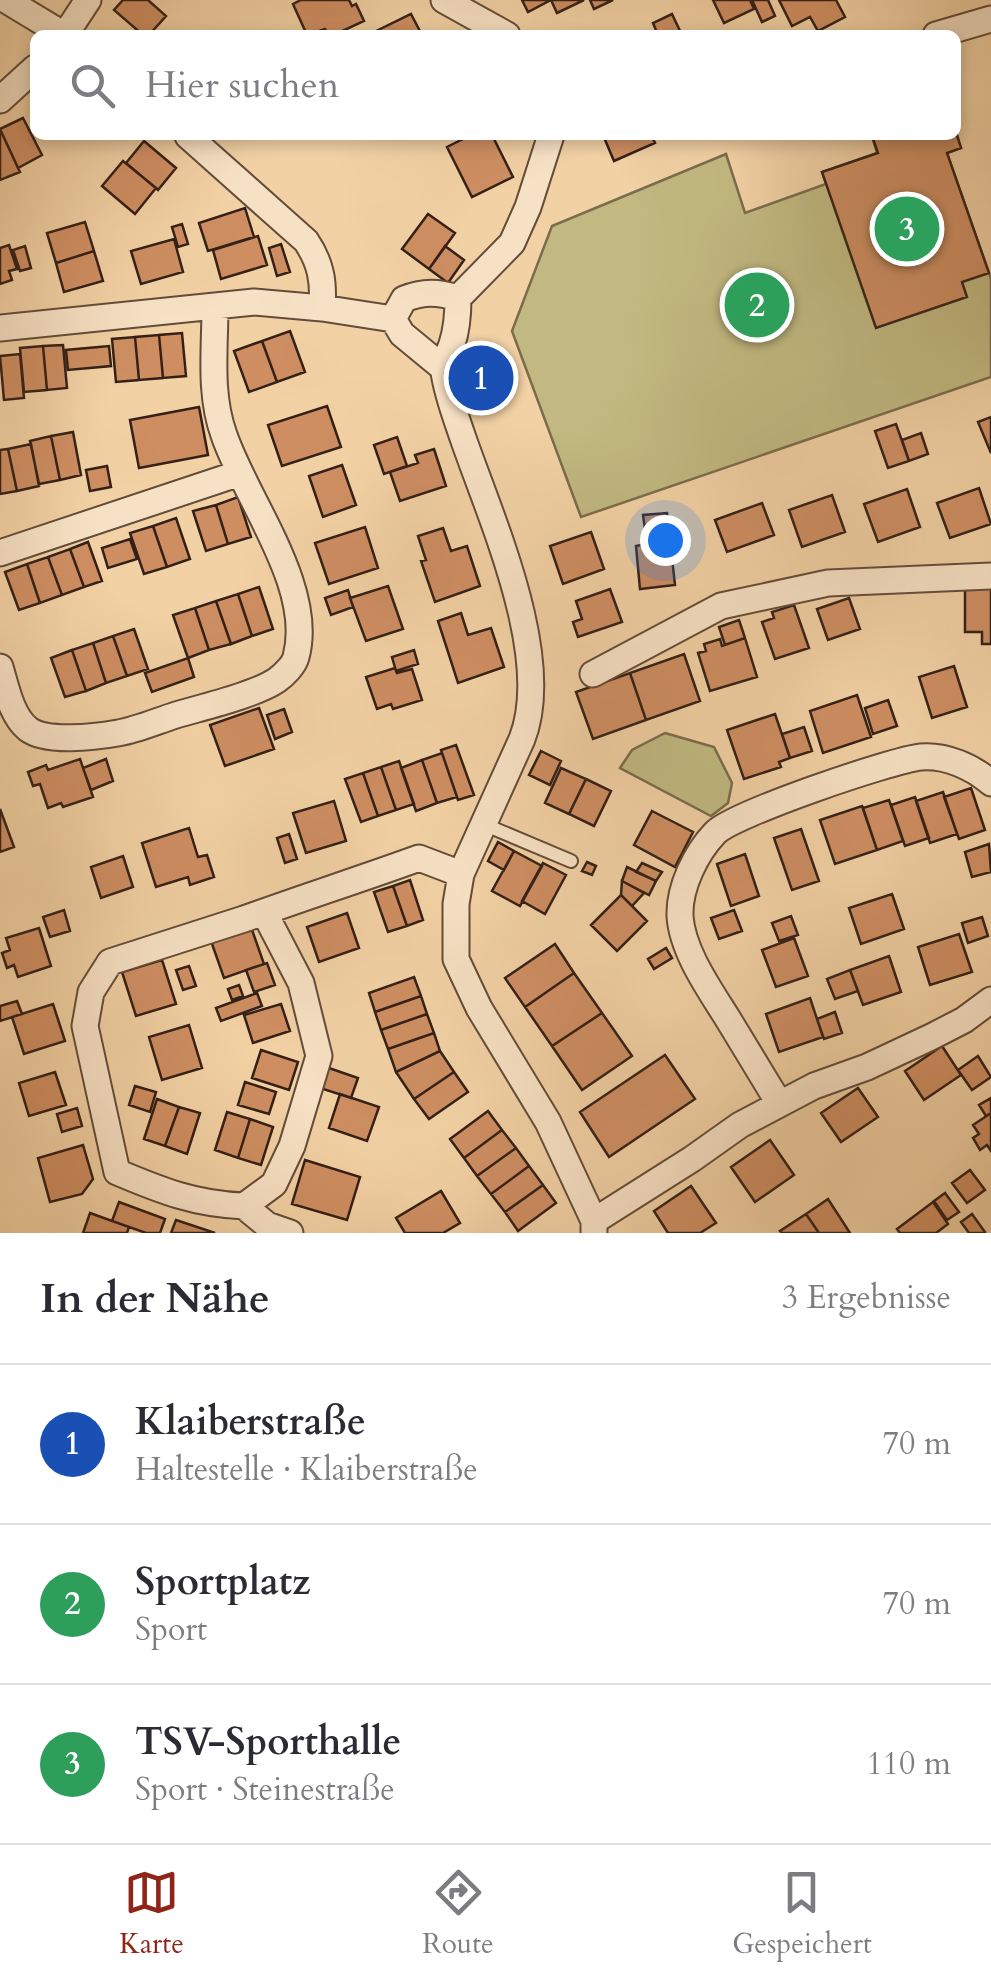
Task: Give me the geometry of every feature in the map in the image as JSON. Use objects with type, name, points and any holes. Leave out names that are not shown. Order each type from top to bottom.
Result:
[{"type":"street","points":[[6,0],[56,30]]},
{"type":"street","points":[[67,30],[88,0]]},
{"type":"street","points":[[444,0],[499,30]]},
{"type":"street","points":[[953,30],[991,19]]},
{"type":"street","points":[[0,100],[30,74]]},
{"type":"street","points":[[192,140],[306,241],[318,258],[324,284],[322,308]]},
{"type":"street","points":[[549,140],[528,208],[512,243],[458,298],[458,320],[442,367],[518,599],[528,643],[532,699],[529,720],[460,874],[456,959],[479,1008],[548,1122],[594,1227],[740,1125],[814,1086],[867,1067],[964,1020],[991,1000]]},
{"type":"street","points":[[393,318],[404,299],[421,292],[458,298]]},
{"type":"street","points":[[0,328],[254,302],[393,318]]},
{"type":"street","points":[[0,667],[15,712],[28,729],[48,738],[119,733],[242,695],[276,680],[296,662],[300,630],[295,598],[262,515],[223,434],[214,398],[215,306]]},
{"type":"street","points":[[393,318],[402,334],[442,367]]},
{"type":"street","points":[[0,553],[240,473]]},
{"type":"street","points":[[593,674],[721,606],[828,583],[991,576]]},
{"type":"street","points":[[779,1103],[696,967],[684,935],[680,916],[682,896],[691,868],[716,832],[742,816],[897,761],[925,757],[953,761],[982,774],[991,783]]},
{"type":"street","points":[[290,1233],[267,1224],[244,1206],[216,1205],[166,1193],[117,1172],[85,1026],[91,992],[110,962],[419,858],[460,874]]},
{"type":"street","points":[[244,1206],[274,1184],[292,1146],[319,1056],[302,983],[264,912]]},
{"type":"lane","points":[[484,824],[571,861]]},
{"type":"shaded area","points":[[873,140],[958,140],[961,148],[947,153],[991,279],[991,377],[581,517],[512,331],[552,226],[726,154],[745,213],[826,184],[822,172],[877,153]]},
{"type":"shaded area","points":[[665,733],[714,747],[732,783],[728,803],[711,816],[620,768],[632,750]]},
{"type":"building","points":[[123,0],[148,0],[166,16],[153,30],[137,30],[114,10]]},
{"type":"building","points":[[301,0],[349,0],[352,6],[356,4],[364,21],[345,30],[305,30],[293,4]]},
{"type":"building","points":[[522,0],[551,0],[528,12]]},
{"type":"building","points":[[551,0],[584,0],[557,13]]},
{"type":"building","points":[[590,0],[613,0],[594,9]]},
{"type":"building","points":[[713,0],[750,0],[754,9],[724,23]]},
{"type":"building","points":[[752,0],[768,0],[775,16],[762,22]]},
{"type":"building","points":[[779,0],[836,0],[845,17],[820,30],[810,17],[792,26]]},
{"type":"building","points":[[411,14],[419,30],[378,30]]},
{"type":"building","points":[[672,14],[680,30],[656,30],[653,23]]},
{"type":"building","points":[[23,118],[30,140],[34,140],[42,155],[18,168],[0,129]]},
{"type":"building","points":[[0,129],[20,172],[0,180]]},
{"type":"building","points":[[461,140],[494,140],[513,177],[472,197],[447,147]]},
{"type":"building","points":[[605,140],[655,143],[614,161]]},
{"type":"building","points":[[873,140],[958,140],[961,148],[947,153],[989,273],[962,282],[967,297],[876,328],[822,172],[878,153]]},
{"type":"building","points":[[144,141],[176,168],[158,190],[126,163]]},
{"type":"building","points":[[123,161],[156,188],[135,214],[102,186]]},
{"type":"building","points":[[245,208],[254,237],[208,251],[199,223]]},
{"type":"building","points":[[428,214],[455,233],[429,269],[402,249]]},
{"type":"building","points":[[85,222],[94,251],[56,263],[47,233]]},
{"type":"building","points":[[182,224],[188,244],[178,247],[172,227]]},
{"type":"building","points":[[258,236],[267,265],[221,279],[213,250]]},
{"type":"building","points":[[174,239],[183,272],[141,284],[131,251]]},
{"type":"building","points":[[281,244],[290,272],[277,276],[269,248]]},
{"type":"building","points":[[9,245],[17,269],[9,271],[12,280],[0,284],[0,248]]},
{"type":"building","points":[[25,246],[31,268],[20,271],[13,250]]},
{"type":"building","points":[[445,246],[464,260],[448,283],[429,269]]},
{"type":"building","points":[[94,251],[103,281],[64,292],[56,263]]},
{"type":"building","points":[[290,331],[305,372],[277,382],[262,341]]},
{"type":"building","points":[[182,333],[186,376],[163,378],[159,335]]},
{"type":"building","points":[[159,335],[163,378],[139,380],[135,337]]},
{"type":"building","points":[[135,337],[139,380],[116,382],[112,339]]},
{"type":"building","points":[[262,341],[277,382],[249,392],[234,351]]},
{"type":"building","points":[[63,345],[67,388],[47,390],[43,346]]},
{"type":"building","points":[[43,346],[47,390],[24,392],[20,348]]},
{"type":"building","points":[[109,346],[111,366],[68,370],[66,350]]},
{"type":"building","points":[[20,354],[24,398],[4,400],[0,356]]},
{"type":"building","points":[[327,406],[341,447],[282,466],[268,425]]},
{"type":"building","points":[[199,407],[208,455],[139,468],[130,420]]},
{"type":"building","points":[[991,417],[991,453],[978,422]]},
{"type":"building","points":[[896,424],[909,461],[888,468],[875,431]]},
{"type":"building","points":[[73,432],[81,475],[60,480],[51,436]]},
{"type":"building","points":[[921,433],[928,454],[909,461],[902,440]]},
{"type":"building","points":[[51,436],[60,480],[39,484],[30,441]]},
{"type":"building","points":[[397,437],[407,466],[384,474],[374,445]]},
{"type":"building","points":[[31,444],[39,486],[17,491],[8,449]]},
{"type":"building","points":[[8,449],[17,491],[0,494],[0,450]]},
{"type":"building","points":[[434,449],[446,486],[400,501],[390,472],[418,463],[415,455]]},
{"type":"building","points":[[342,465],[356,505],[323,517],[309,476]]},
{"type":"building","points":[[107,466],[111,487],[90,491],[86,470]]},
{"type":"building","points":[[979,488],[991,524],[950,538],[937,503]]},
{"type":"building","points":[[907,489],[920,527],[878,542],[864,504]]},
{"type":"building","points":[[832,495],[845,532],[802,547],[789,510]]},
{"type":"building","points":[[238,497],[251,537],[228,544],[216,505]]},
{"type":"building","points":[[762,503],[774,535],[727,552],[715,520]]},
{"type":"building","points":[[216,505],[228,544],[206,551],[193,511]]},
{"type":"building","points":[[667,513],[675,585],[640,589],[636,546],[647,544],[643,515]]},
{"type":"building","points":[[176,518],[190,559],[167,567],[153,526]]},
{"type":"building","points":[[153,526],[167,567],[144,574],[130,533]]},
{"type":"building","points":[[365,527],[378,568],[329,584],[315,543]]},
{"type":"building","points":[[443,528],[451,551],[467,546],[480,586],[435,602],[421,561],[426,560],[418,536]]},
{"type":"building","points":[[591,532],[604,569],[563,584],[550,546]]},
{"type":"building","points":[[130,539],[137,559],[108,568],[102,548]]},
{"type":"building","points":[[88,542],[102,581],[84,587],[70,549]]},
{"type":"building","points":[[70,549],[84,587],[62,595],[48,557]]},
{"type":"building","points":[[48,557],[62,595],[40,603],[27,564]]},
{"type":"building","points":[[27,564],[40,603],[19,610],[5,572]]},
{"type":"building","points":[[388,586],[403,629],[366,641],[350,598]]},
{"type":"building","points":[[259,587],[273,629],[252,636],[238,594]]},
{"type":"building","points":[[965,588],[991,588],[991,644],[982,644],[982,632],[965,632]]},
{"type":"building","points":[[610,589],[622,622],[578,637],[573,622],[582,619],[576,601]]},
{"type":"building","points":[[348,590],[353,607],[331,615],[325,598]]},
{"type":"building","points":[[238,594],[252,636],[231,644],[216,601]]},
{"type":"building","points":[[849,598],[860,629],[828,640],[817,609]]},
{"type":"building","points":[[216,601],[231,644],[209,650],[195,608]]},
{"type":"building","points":[[794,605],[809,648],[775,659],[762,622],[774,618],[772,612]]},
{"type":"building","points":[[195,608],[209,650],[188,658],[173,615]]},
{"type":"building","points":[[461,613],[468,635],[491,628],[504,667],[458,683],[438,621]]},
{"type":"building","points":[[739,620],[745,638],[725,645],[719,627]]},
{"type":"building","points":[[134,629],[148,669],[127,676],[113,636]]},
{"type":"building","points":[[113,636],[127,676],[106,683],[93,643]]},
{"type":"building","points":[[745,638],[757,677],[710,691],[698,653],[706,651],[704,644],[720,639],[722,646]]},
{"type":"building","points":[[93,643],[106,683],[86,691],[72,650]]},
{"type":"building","points":[[72,650],[86,691],[65,697],[51,658]]},
{"type":"building","points":[[414,650],[418,664],[396,671],[392,657]]},
{"type":"building","points":[[684,654],[700,701],[646,720],[630,673]]},
{"type":"building","points":[[188,658],[194,677],[152,692],[145,673]]},
{"type":"building","points":[[954,666],[967,707],[932,718],[919,677]]},
{"type":"building","points":[[395,668],[397,673],[412,669],[422,700],[393,709],[391,704],[377,709],[366,677]]},
{"type":"building","points":[[630,673],[646,720],[593,739],[576,692]]},
{"type":"building","points":[[857,695],[871,737],[823,753],[810,711]]},
{"type":"building","points":[[888,700],[897,726],[873,734],[865,708]]},
{"type":"building","points":[[259,708],[274,749],[225,766],[210,725]]},
{"type":"building","points":[[284,709],[292,732],[275,739],[267,715]]},
{"type":"building","points":[[775,714],[790,758],[779,762],[781,767],[744,779],[727,730]]},
{"type":"building","points":[[804,727],[812,751],[790,758],[782,734]]},
{"type":"building","points":[[456,745],[474,795],[458,800],[441,750]]},
{"type":"building","points":[[541,751],[561,761],[550,785],[529,775]]},
{"type":"building","points":[[442,753],[457,797],[437,803],[422,760]]},
{"type":"building","points":[[80,759],[93,797],[48,808],[40,784],[33,786],[28,772]]},
{"type":"building","points":[[106,759],[113,781],[91,790],[83,768]]},
{"type":"building","points":[[422,760],[437,803],[416,811],[401,768]]},
{"type":"building","points":[[399,761],[414,804],[396,810],[381,767]]},
{"type":"building","points":[[381,767],[396,810],[378,816],[363,773]]},
{"type":"building","points":[[561,768],[586,779],[569,814],[545,803]]},
{"type":"building","points":[[363,773],[378,816],[361,822],[345,779]]},
{"type":"building","points":[[586,779],[611,791],[594,826],[569,814]]},
{"type":"building","points":[[971,788],[985,830],[959,839],[944,797]]},
{"type":"building","points":[[943,792],[957,834],[930,843],[916,801]]},
{"type":"building","points":[[915,797],[929,838],[905,846],[891,805]]},
{"type":"building","points":[[889,800],[903,841],[877,850],[863,808]]},
{"type":"building","points":[[334,801],[346,841],[306,853],[293,813]]},
{"type":"building","points":[[862,806],[877,850],[835,864],[820,820]]},
{"type":"building","points":[[0,809],[14,847],[0,852]]},
{"type":"building","points":[[652,811],[693,832],[675,867],[634,845]]},
{"type":"building","points":[[189,828],[198,857],[207,855],[214,877],[190,885],[188,877],[156,887],[142,843]]},
{"type":"building","points":[[801,829],[819,881],[792,890],[774,838]]},
{"type":"building","points":[[289,834],[297,859],[285,863],[277,838]]},
{"type":"building","points":[[498,842],[514,851],[504,870],[488,861]]},
{"type":"building","points":[[989,844],[991,872],[972,877],[965,852]]},
{"type":"building","points":[[514,851],[542,866],[520,906],[492,891]]},
{"type":"building","points":[[745,854],[759,896],[731,906],[717,864]]},
{"type":"building","points":[[123,856],[133,887],[101,898],[91,867]]},
{"type":"building","points":[[587,862],[596,866],[592,875],[582,871]]},
{"type":"building","points":[[543,863],[566,875],[545,914],[522,901]]},
{"type":"building","points":[[642,863],[662,872],[656,881],[636,872]]},
{"type":"building","points":[[627,867],[656,881],[649,895],[622,881]]},
{"type":"building","points":[[410,880],[423,920],[407,926],[393,886]]},
{"type":"building","points":[[622,881],[644,893],[632,906],[621,895]]},
{"type":"building","points":[[393,886],[407,926],[388,932],[374,892]]},
{"type":"building","points":[[892,894],[904,929],[861,944],[849,908]]},
{"type":"building","points":[[621,895],[647,921],[617,951],[591,925]]},
{"type":"building","points":[[64,910],[70,931],[50,937],[43,917]]},
{"type":"building","points":[[734,910],[742,931],[719,939],[711,918]]},
{"type":"building","points":[[347,913],[359,948],[319,962],[307,927]]},
{"type":"building","points":[[791,916],[798,935],[779,941],[772,923]]},
{"type":"building","points":[[982,917],[988,936],[968,943],[962,923]]},
{"type":"building","points":[[251,927],[264,964],[224,978],[211,941]]},
{"type":"building","points":[[39,928],[51,966],[18,977],[14,965],[7,968],[2,953],[10,950],[6,938]]},
{"type":"building","points":[[959,934],[972,972],[930,985],[918,947]]},
{"type":"building","points":[[794,938],[808,976],[776,987],[762,950]]},
{"type":"building","points":[[555,944],[574,973],[525,1007],[505,978]]},
{"type":"building","points":[[666,948],[672,958],[654,969],[648,959]]},
{"type":"building","points":[[889,956],[901,992],[863,1005],[850,970]]},
{"type":"building","points":[[162,960],[176,1004],[136,1016],[122,972]]},
{"type":"building","points":[[267,963],[275,985],[254,992],[246,970]]},
{"type":"building","points":[[189,966],[196,986],[183,990],[176,970]]},
{"type":"building","points":[[850,970],[858,991],[835,999],[827,979]]},
{"type":"building","points":[[574,973],[602,1013],[552,1046],[525,1007]]},
{"type":"building","points":[[414,977],[421,996],[375,1012],[369,993]]},
{"type":"building","points":[[239,985],[243,996],[232,1000],[228,989]]},
{"type":"building","points":[[257,993],[262,1006],[221,1021],[216,1008]]},
{"type":"building","points":[[421,996],[427,1014],[381,1030],[375,1012]]},
{"type":"building","points":[[810,998],[823,1037],[779,1052],[766,1014]]},
{"type":"building","points":[[17,1001],[22,1014],[0,1021],[0,1006]]},
{"type":"building","points":[[53,1004],[65,1041],[24,1054],[12,1017]]},
{"type":"building","points":[[281,1004],[290,1031],[253,1043],[244,1015]]},
{"type":"building","points":[[835,1012],[842,1033],[824,1039],[817,1019]]},
{"type":"building","points":[[602,1013],[632,1056],[582,1090],[552,1046]]},
{"type":"building","points":[[427,1014],[434,1033],[388,1049],[381,1030]]},
{"type":"building","points":[[189,1025],[202,1068],[162,1080],[149,1037]]},
{"type":"building","points":[[434,1033],[440,1051],[396,1072],[388,1049]]},
{"type":"building","points":[[942,1046],[961,1075],[924,1100],[905,1071]]},
{"type":"building","points":[[261,1050],[298,1062],[289,1090],[252,1078]]},
{"type":"building","points":[[440,1051],[454,1072],[414,1099],[396,1072]]},
{"type":"building","points":[[665,1055],[695,1099],[609,1157],[580,1112]]},
{"type":"building","points":[[978,1056],[991,1077],[972,1090],[958,1070]]},
{"type":"building","points":[[326,1067],[358,1078],[351,1098],[320,1088]]},
{"type":"building","points":[[55,1072],[66,1105],[29,1116],[19,1083]]},
{"type":"building","points":[[454,1072],[468,1092],[429,1119],[414,1099]]},
{"type":"building","points":[[245,1082],[276,1092],[269,1114],[238,1105]]},
{"type":"building","points":[[135,1086],[156,1092],[150,1112],[129,1105]]},
{"type":"building","points":[[858,1088],[878,1117],[841,1142],[821,1113]]},
{"type":"building","points":[[340,1094],[379,1107],[367,1141],[329,1128]]},
{"type":"building","points":[[991,1098],[991,1113],[986,1116],[979,1105]]},
{"type":"building","points":[[157,1099],[179,1107],[165,1146],[144,1139]]},
{"type":"building","points":[[179,1107],[200,1113],[187,1154],[165,1146]]},
{"type":"building","points":[[77,1108],[82,1126],[62,1132],[57,1114]]},
{"type":"building","points":[[488,1111],[502,1130],[464,1158],[450,1139]]},
{"type":"building","points":[[227,1112],[250,1119],[238,1158],[215,1150]]},
{"type":"building","points":[[991,1113],[991,1151],[987,1145],[980,1150],[973,1138],[979,1134],[973,1125]]},
{"type":"building","points":[[250,1119],[273,1127],[261,1165],[238,1158]]},
{"type":"building","points":[[502,1130],[516,1148],[477,1176],[464,1158]]},
{"type":"building","points":[[770,1140],[794,1175],[755,1202],[731,1167]]},
{"type":"building","points":[[83,1145],[93,1179],[82,1194],[50,1202],[38,1158]]},
{"type":"building","points":[[516,1148],[529,1166],[491,1194],[477,1176]]},
{"type":"building","points":[[305,1160],[360,1177],[347,1220],[292,1204]]},
{"type":"building","points":[[529,1166],[543,1185],[505,1212],[491,1194]]},
{"type":"building","points":[[970,1170],[985,1190],[967,1203],[952,1183]]},
{"type":"building","points":[[543,1185],[556,1203],[518,1231],[505,1212]]},
{"type":"building","points":[[691,1186],[716,1223],[700,1233],[668,1233],[654,1211]]},
{"type":"building","points":[[441,1191],[460,1223],[443,1233],[405,1233],[396,1218]]},
{"type":"building","points":[[945,1193],[959,1212],[947,1220],[934,1201]]},
{"type":"building","points":[[828,1199],[850,1233],[819,1233],[806,1214]]},
{"type":"building","points":[[119,1202],[165,1219],[160,1233],[146,1233],[112,1221]]},
{"type":"building","points":[[933,1202],[948,1224],[936,1233],[900,1233],[897,1229]]},
{"type":"building","points":[[90,1213],[129,1227],[127,1233],[83,1233]]},
{"type":"building","points":[[806,1214],[819,1233],[780,1231]]},
{"type":"building","points":[[972,1214],[984,1233],[969,1233],[961,1222]]},
{"type":"building","points":[[176,1220],[215,1233],[171,1233]]},
{"type":"place","name":"TSV-Sporthalle","points":[[907,229]]},
{"type":"place","name":"Sportplatz","points":[[757,305]]},
{"type":"place","name":"Klaiberstraße","points":[[481,378]]}]
